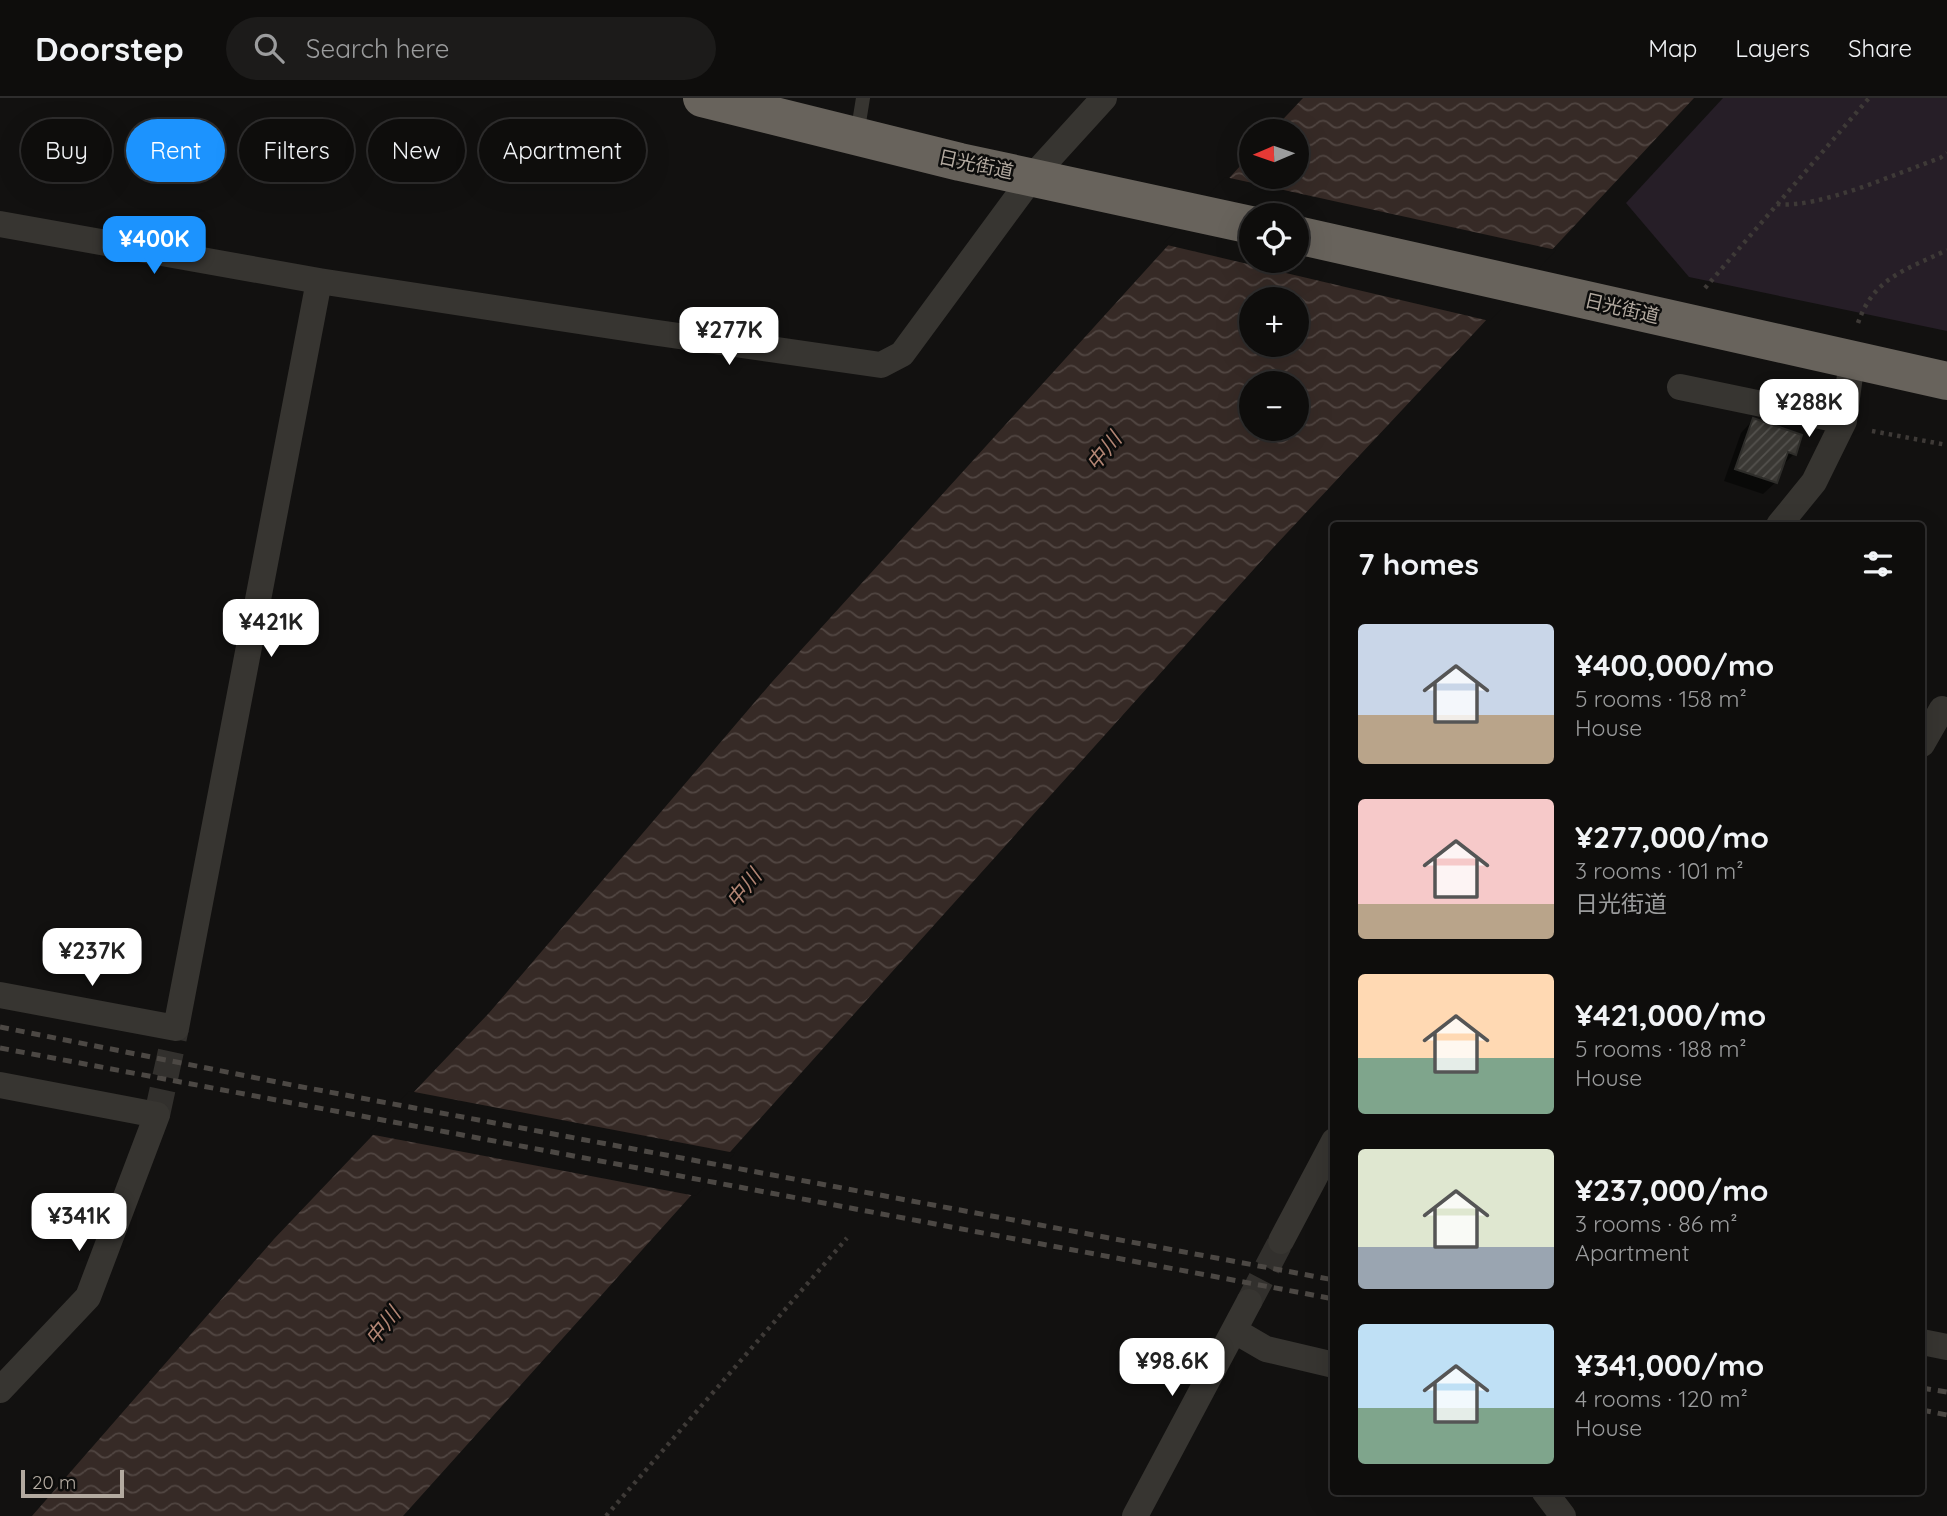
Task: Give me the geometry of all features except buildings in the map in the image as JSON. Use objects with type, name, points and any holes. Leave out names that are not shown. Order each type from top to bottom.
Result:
[{"type":"highway","name":"日光街道","points":[[702,98],[857,137],[1239,222]]},
{"type":"highway","name":"日光街道","points":[[1309,238],[1947,381]]},
{"type":"street","points":[[0,225],[318,281],[881,365],[902,354],[1033,176],[1104,98]]},
{"type":"street","points":[[0,995],[176,1028],[318,281]]},
{"type":"street","points":[[1781,522],[1856,425],[1852,360]]},
{"type":"street","points":[[1680,387],[1856,425]]},
{"type":"street","points":[[1925,739],[1942,709],[1947,711]]},
{"type":"street","points":[[0,1085],[158,1115],[88,1297],[0,1390]]},
{"type":"street","points":[[1282,1241],[1330,1149]]},
{"type":"street","points":[[1135,1516],[1249,1302]]},
{"type":"street","points":[[1235,1331],[1266,1349],[1330,1364]]},
{"type":"street","points":[[1925,1343],[1947,1347]]},
{"type":"street","points":[[1547,1495],[1563,1516]]},
{"type":"lane","points":[[857,137],[863,98]]},
{"type":"path","points":[[1704,289],[1869,98]]},
{"type":"path","points":[[1777,204],[1791,206],[1818,201],[1940,158],[1947,153]]},
{"type":"path","points":[[1858,323],[1865,304],[1887,279],[1947,250]]},
{"type":"path","points":[[1856,425],[1880,434],[1947,445]]},
{"type":"path","points":[[606,1516],[847,1238]]},
{"type":"shaded area","points":[[1723,98],[1947,98],[1947,331],[1689,277],[1626,203]]},
{"type":"water","name":"中川","points":[[1303,98],[1694,98],[1272,549],[403,1516],[32,1516],[274,1239],[489,1013],[772,682],[1239,167],[1239,189],[1309,189],[1309,119],[1283,119]]},
{"type":"pier","points":[[1225,177],[1239,180],[1239,189],[1279,189],[1556,250],[1490,321],[1286,273],[1309,273],[1309,203],[1239,203],[1239,262],[1163,244]]},
{"type":"pier","points":[[409,1091],[735,1153],[696,1196],[369,1134]]},
{"type":"tunnel","points":[[157,1115],[176,1028]]},
{"type":"tunnel","points":[[1249,1302],[1281,1241]]},
{"type":"railway","points":[[0,1027],[297,1086],[1330,1279]]},
{"type":"railway","points":[[0,1048],[1330,1298]]},
{"type":"railway","points":[[1925,1388],[1947,1392]]},
{"type":"railway","points":[[1925,1411],[1947,1415]]}]
